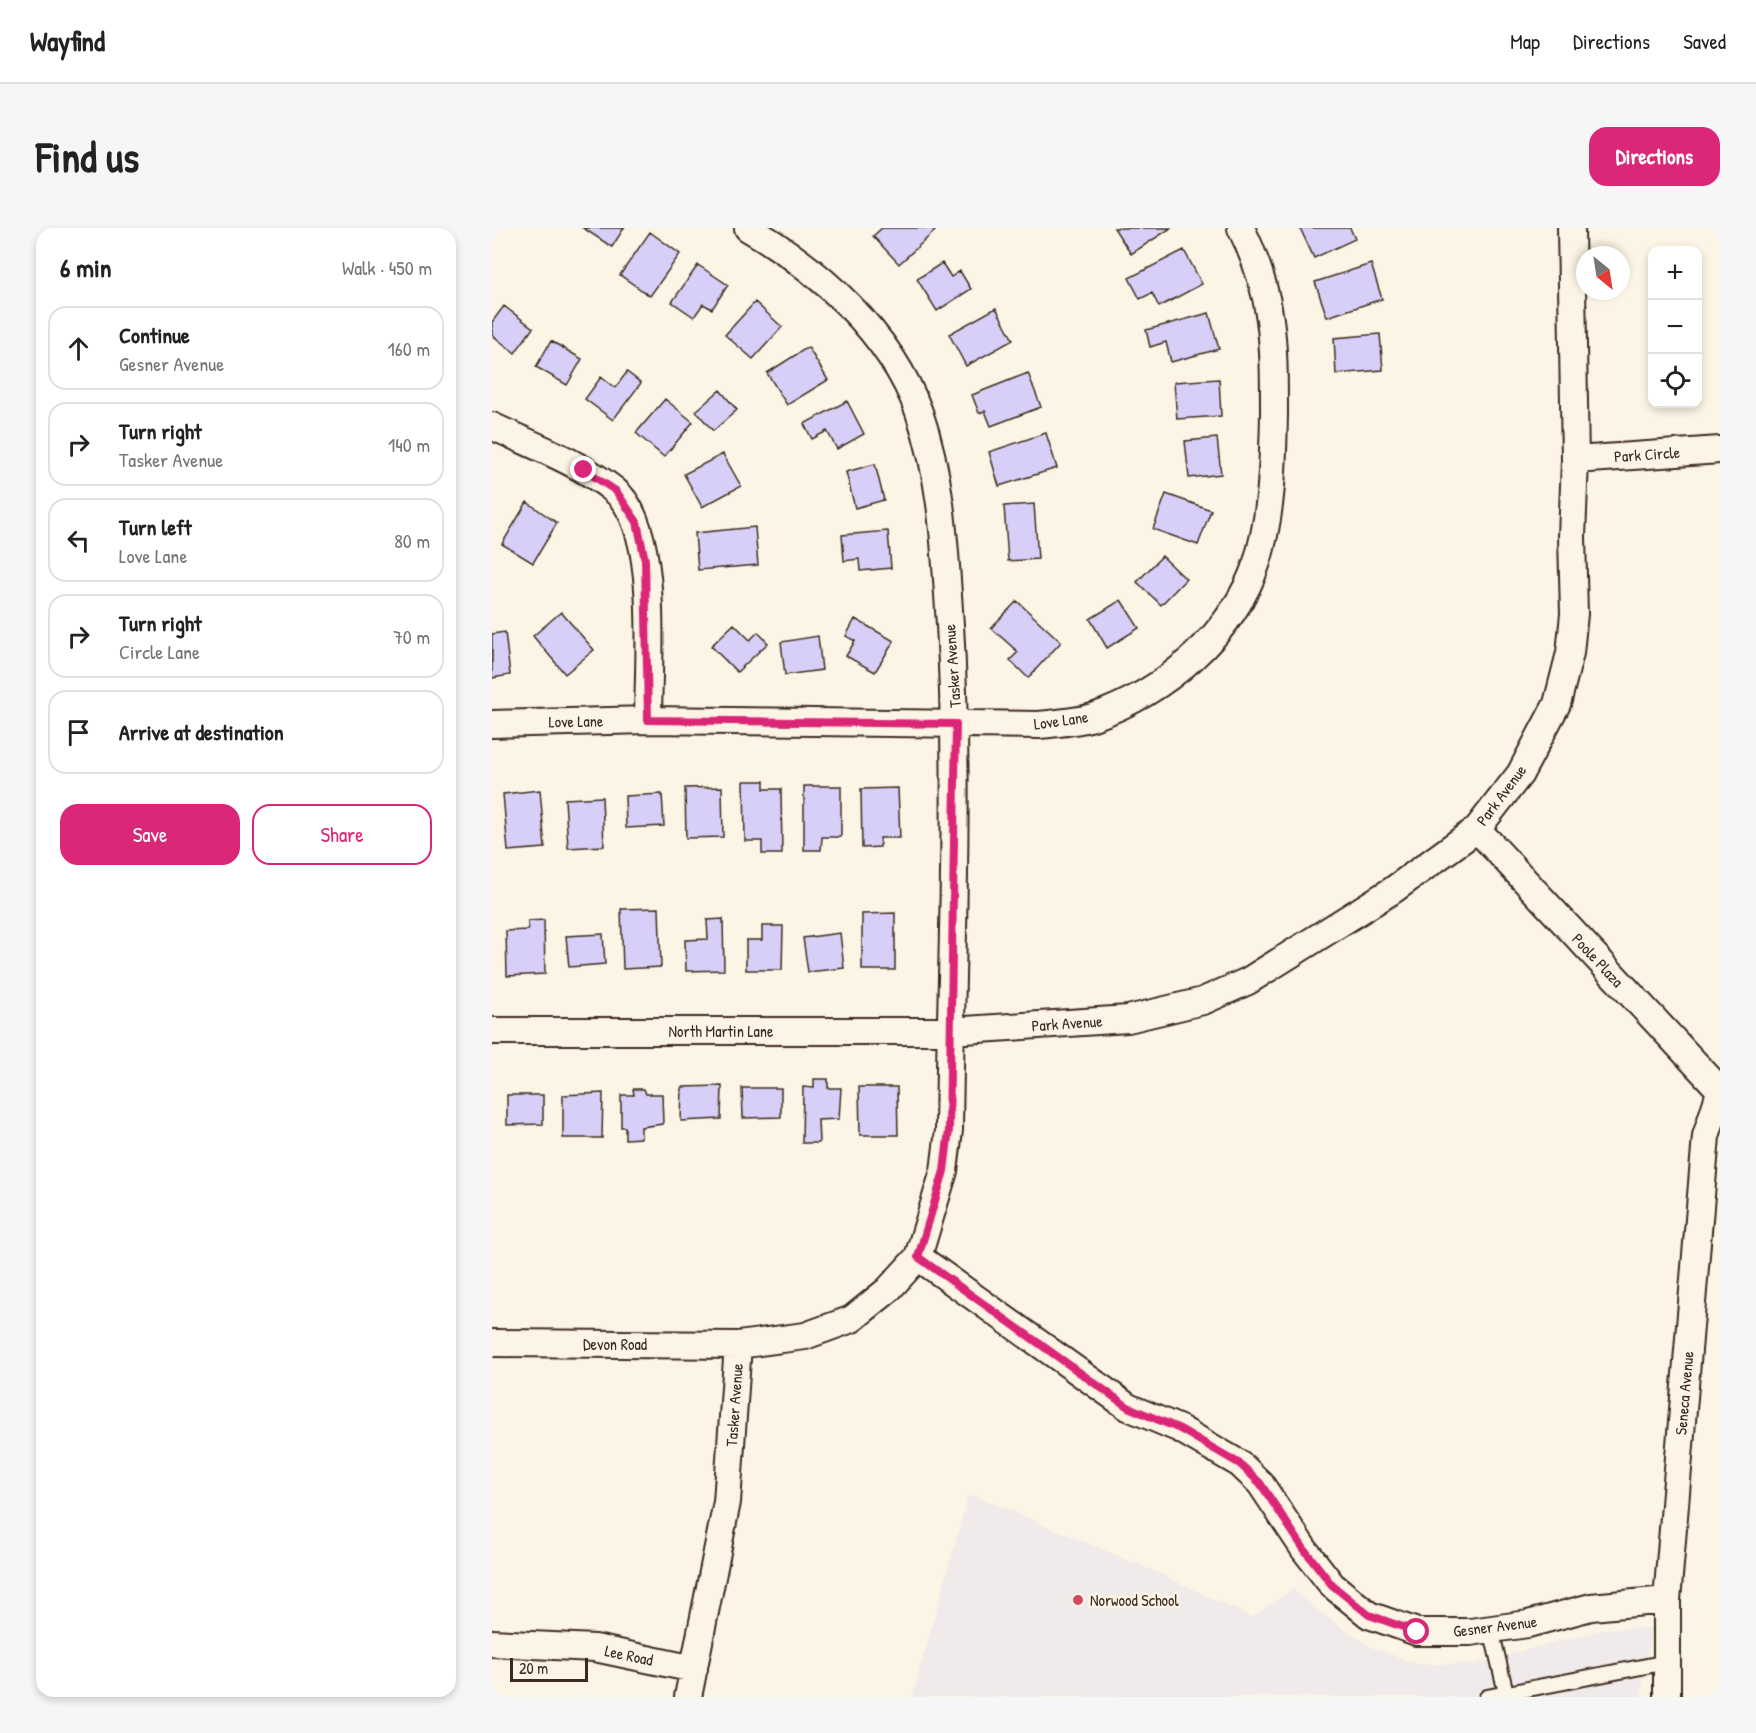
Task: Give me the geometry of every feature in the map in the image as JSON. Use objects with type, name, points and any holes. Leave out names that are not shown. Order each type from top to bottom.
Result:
[{"type":"street","name":"Tasker Avenue","points":[[688,1697],[727,1502],[738,1345],[805,1335],[852,1319],[888,1290],[918,1257],[944,1171],[949,1130],[956,724],[946,541],[936,471],[918,411],[888,354],[867,325],[784,249],[748,228]]},
{"type":"street","name":"Love Lane","points":[[492,723],[648,720],[1039,725],[1090,718],[1121,706],[1151,690],[1200,650],[1231,611],[1245,589],[1257,563],[1268,514],[1273,448],[1272,319],[1266,290],[1240,228]]},
{"type":"street","name":"Park Avenue","points":[[950,1031],[1128,1019],[1203,1001],[1248,981],[1301,950],[1393,890],[1477,829],[1520,774],[1557,704],[1570,653],[1574,614],[1572,537],[1575,460],[1571,228]]},
{"type":"street","points":[[492,426],[584,470],[616,491],[637,522],[647,582],[648,720]]},
{"type":"street","name":"Park Circle","points":[[1575,460],[1720,450]]},
{"type":"street","name":"Poole Plaza","points":[[1477,829],[1720,1091]]},
{"type":"street","name":"North Martin Lane","points":[[492,1031],[950,1031]]},
{"type":"street","name":"Seneca Avenue","points":[[1667,1697],[1667,1600],[1706,1136],[1720,1091]]},
{"type":"street","name":"Gesner Avenue","points":[[918,1257],[1128,1407],[1180,1429],[1240,1464],[1260,1483],[1304,1549],[1332,1585],[1369,1615],[1417,1632],[1491,1629],[1528,1624],[1591,1607],[1667,1600]]},
{"type":"street","name":"Devon Road","points":[[492,1343],[738,1345]]},
{"type":"street","name":"Lee Road","points":[[492,1643],[595,1648],[694,1669]]},
{"type":"lane","points":[[1491,1629],[1506,1694]]},
{"type":"lane","points":[[1487,1697],[1667,1662]]},
{"type":"shaded area","name":"Norwood School","points":[[969,1493],[1152,1570],[1252,1617],[1293,1589],[1319,1611],[1371,1647],[1418,1664],[1473,1664],[1604,1629],[1652,1628],[1641,1697],[912,1697]]},
{"type":"building","points":[[583,228],[624,228],[612,247]]},
{"type":"building","points":[[882,228],[932,228],[935,231],[899,264],[873,236]]},
{"type":"building","points":[[1114,228],[1171,228],[1131,254]]},
{"type":"building","points":[[1300,228],[1350,228],[1355,239],[1314,258]]},
{"type":"building","points":[[650,232],[680,254],[650,296],[620,275]]},
{"type":"building","points":[[1184,250],[1202,284],[1159,307],[1152,293],[1140,299],[1129,278]]},
{"type":"building","points":[[942,263],[951,277],[960,271],[971,289],[937,311],[917,279]]},
{"type":"building","points":[[1371,264],[1382,299],[1327,317],[1315,282]]},
{"type":"building","points":[[698,265],[728,285],[712,309],[703,304],[694,317],[672,302]]},
{"type":"building","points":[[755,302],[782,327],[753,359],[725,335]]},
{"type":"building","points":[[504,306],[533,328],[515,353],[492,335],[492,322]]},
{"type":"building","points":[[996,308],[1013,340],[966,366],[949,334]]},
{"type":"building","points":[[1209,313],[1219,349],[1171,362],[1166,342],[1150,347],[1146,330]]},
{"type":"building","points":[[1380,334],[1383,370],[1336,374],[1334,338]]},
{"type":"building","points":[[551,341],[582,359],[567,385],[536,367]]},
{"type":"building","points":[[808,347],[828,380],[787,405],[767,373]]},
{"type":"building","points":[[627,372],[641,383],[613,420],[585,399],[601,377],[615,388]]},
{"type":"building","points":[[1028,373],[1041,407],[991,426],[985,411],[979,413],[972,395]]},
{"type":"building","points":[[1219,379],[1221,416],[1177,419],[1174,382]]},
{"type":"building","points":[[720,390],[737,410],[713,431],[696,411]]},
{"type":"building","points":[[665,399],[693,422],[664,457],[636,433]]},
{"type":"building","points":[[847,401],[864,434],[837,449],[827,431],[812,439],[804,424]]},
{"type":"building","points":[[1046,433],[1057,468],[999,486],[989,452]]},
{"type":"building","points":[[1217,438],[1221,474],[1189,478],[1185,441]]},
{"type":"building","points":[[723,454],[741,486],[702,507],[684,474]]},
{"type":"building","points":[[875,464],[884,500],[855,508],[846,472]]},
{"type":"building","points":[[1166,494],[1211,510],[1198,545],[1153,529]]},
{"type":"building","points":[[527,502],[557,523],[533,563],[502,544]]},
{"type":"building","points":[[1034,504],[1038,559],[1008,561],[1004,506]]},
{"type":"building","points":[[755,527],[758,565],[698,570],[695,533]]},
{"type":"building","points":[[888,531],[891,568],[860,571],[859,559],[844,561],[842,535]]},
{"type":"building","points":[[1162,556],[1186,579],[1161,605],[1137,582]]},
{"type":"building","points":[[1121,600],[1139,628],[1107,648],[1090,619]]},
{"type":"building","points":[[1017,601],[1061,642],[1028,678],[1010,660],[1018,652],[991,628]]},
{"type":"building","points":[[561,612],[594,650],[565,674],[533,636]]},
{"type":"building","points":[[855,619],[894,641],[875,672],[846,656],[855,641],[846,636]]},
{"type":"building","points":[[734,624],[750,640],[758,632],[768,643],[737,672],[711,646]]},
{"type":"building","points":[[505,632],[510,675],[492,678],[492,634]]},
{"type":"building","points":[[818,636],[822,670],[785,675],[781,642]]},
{"type":"building","points":[[744,781],[764,781],[764,789],[781,789],[782,854],[762,854],[762,841],[745,841]]},
{"type":"building","points":[[804,786],[841,786],[841,837],[822,837],[821,850],[804,850]]},
{"type":"building","points":[[722,787],[723,837],[686,838],[685,788]]},
{"type":"building","points":[[898,788],[900,838],[880,838],[880,847],[862,848],[861,789]]},
{"type":"building","points":[[540,790],[545,848],[508,851],[503,794]]},
{"type":"building","points":[[662,794],[664,826],[626,828],[625,796]]},
{"type":"building","points":[[602,797],[604,846],[568,848],[565,799]]},
{"type":"building","points":[[659,908],[661,967],[623,969],[621,909]]},
{"type":"building","points":[[895,913],[895,970],[862,970],[862,914]]},
{"type":"building","points":[[723,919],[724,970],[686,971],[685,940],[708,939],[707,920]]},
{"type":"building","points":[[544,920],[545,974],[507,976],[506,931],[528,930],[528,921]]},
{"type":"building","points":[[762,926],[783,926],[782,970],[746,970],[746,940],[762,940]]},
{"type":"building","points":[[840,933],[844,968],[808,972],[803,938]]},
{"type":"building","points":[[603,934],[605,964],[569,967],[566,936]]},
{"type":"building","points":[[814,1079],[828,1079],[828,1088],[841,1088],[839,1119],[818,1120],[819,1143],[802,1143],[803,1087],[814,1088]]},
{"type":"building","points":[[722,1086],[721,1119],[681,1121],[682,1087]]},
{"type":"building","points":[[859,1087],[897,1087],[898,1135],[860,1135]]},
{"type":"building","points":[[742,1088],[781,1088],[781,1117],[743,1118]]},
{"type":"building","points":[[633,1089],[644,1089],[646,1094],[662,1094],[663,1124],[641,1127],[641,1138],[625,1139],[625,1127],[621,1127],[621,1095],[634,1095]]},
{"type":"building","points":[[603,1093],[602,1138],[563,1138],[563,1095]]},
{"type":"building","points":[[507,1095],[543,1095],[543,1124],[507,1125]]},
{"type":"place","name":"Norwood School","points":[[1078,1600]]},
{"type":"route","points":[[584,470],[616,491],[637,522],[645,560],[648,604],[648,720],[956,724],[949,1130],[944,1171],[918,1257],[1128,1407],[1180,1429],[1240,1464],[1260,1483],[1304,1549],[1332,1585],[1369,1615],[1417,1632]]}]
